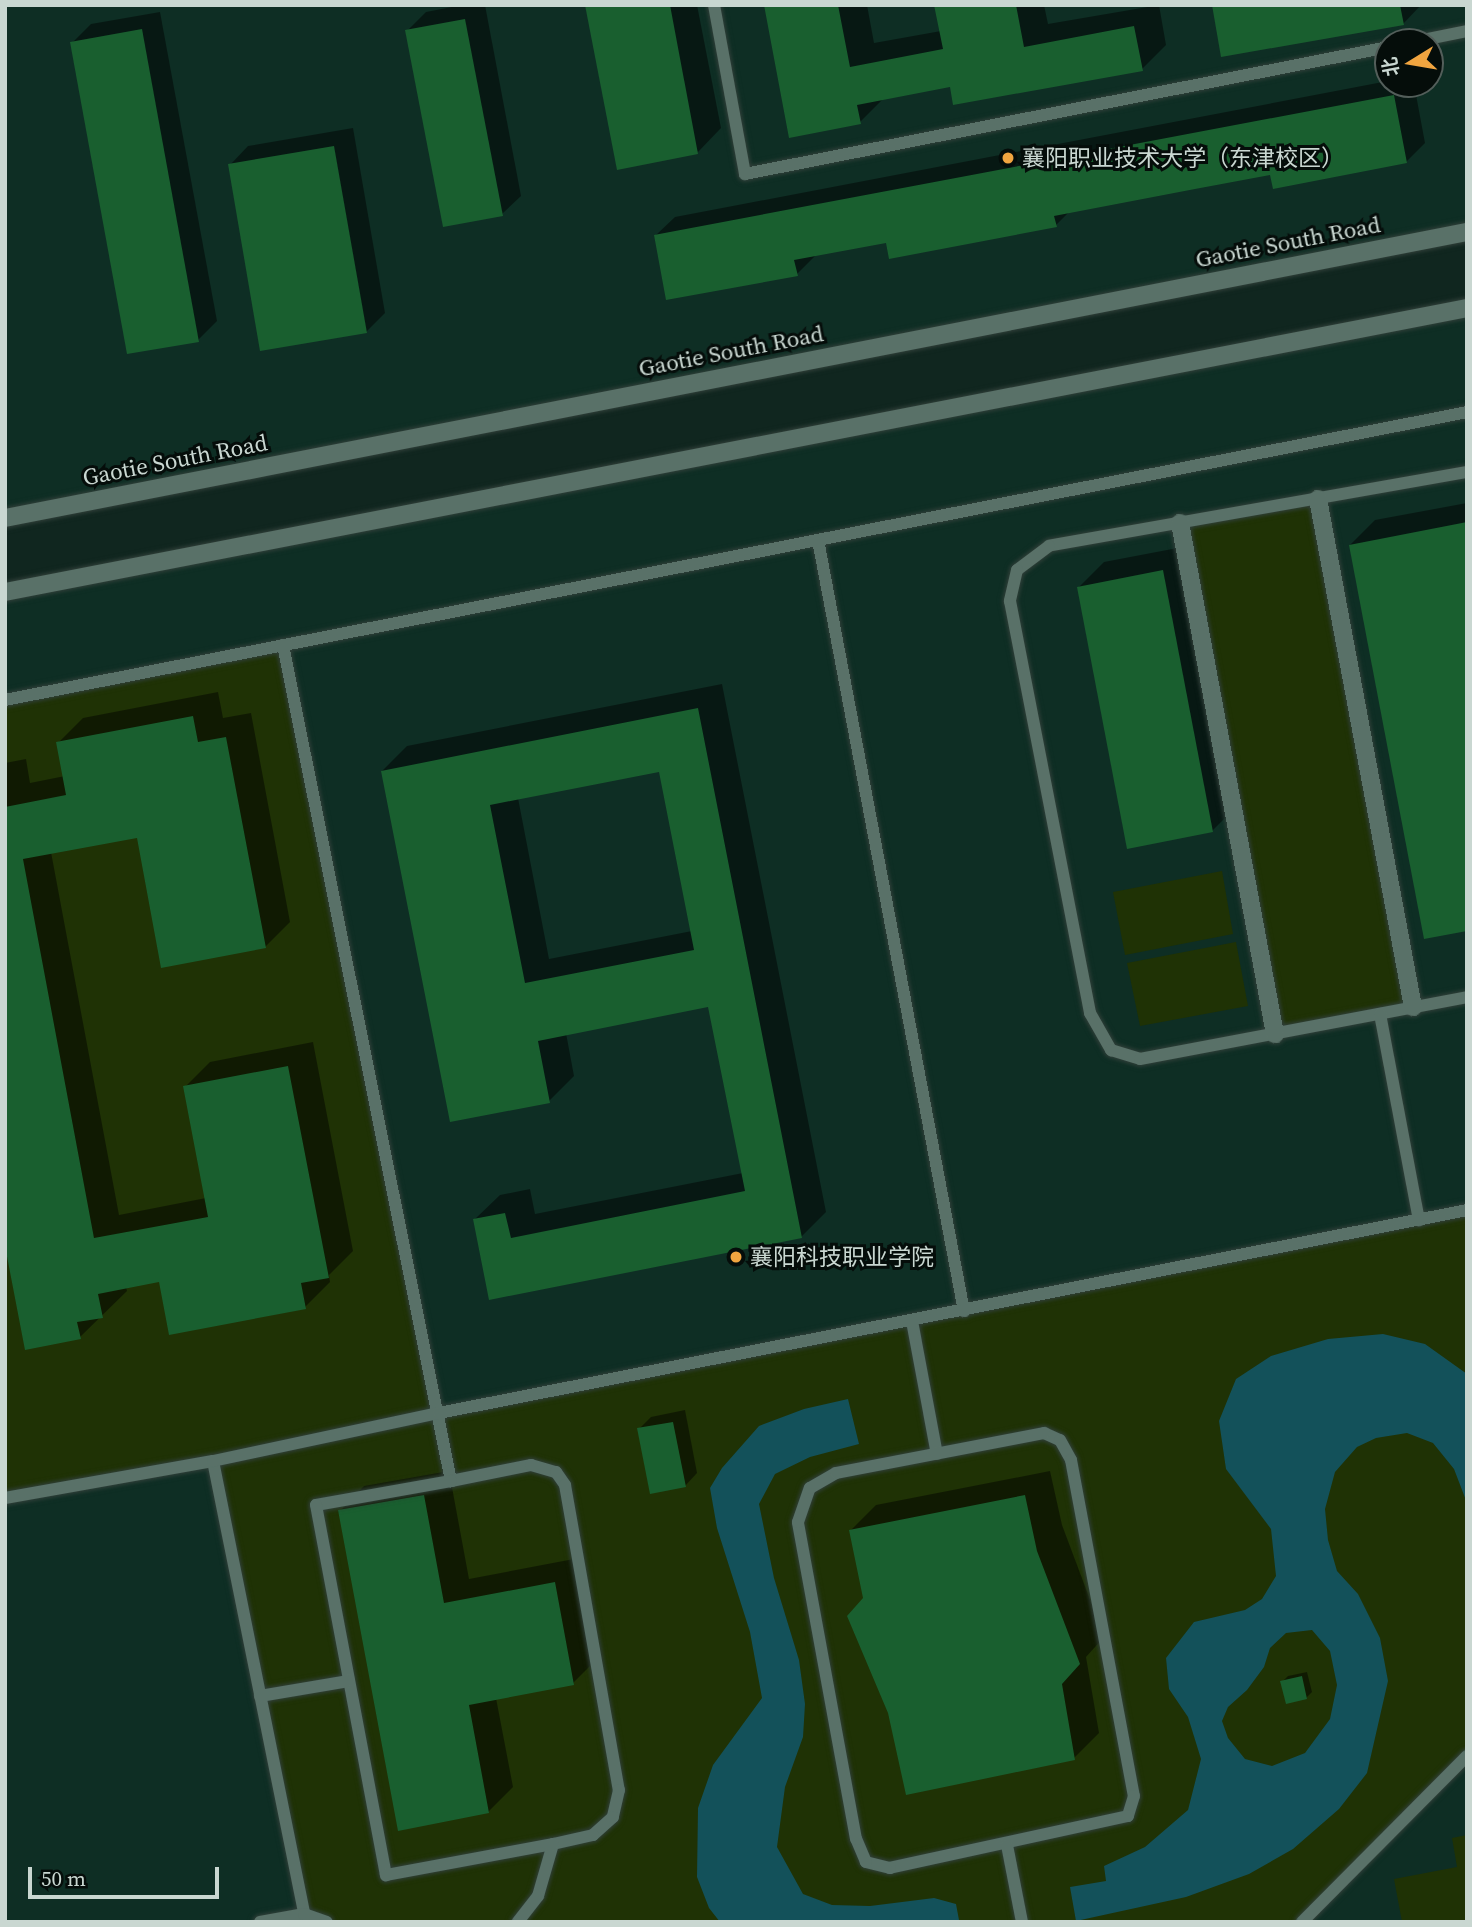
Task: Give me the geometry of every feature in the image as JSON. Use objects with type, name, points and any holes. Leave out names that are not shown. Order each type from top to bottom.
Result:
[{"type":"main road","name":"Gaotie South Road","points":[[5,519],[1467,232]]},
{"type":"main road","points":[[5,592],[1467,308]]},
{"type":"main road","points":[[1318,499],[1413,1007]]},
{"type":"main road","points":[[1180,523],[1275,1034]]},
{"type":"lane","points":[[714,5],[746,174],[1374,50]]},
{"type":"lane","points":[[1444,36],[1467,31]]},
{"type":"lane","points":[[5,700],[1467,412]]},
{"type":"lane","points":[[1467,472],[1049,546],[1017,570],[1010,601],[1090,1013],[1111,1050],[1140,1059],[1467,997]]},
{"type":"lane","points":[[818,540],[964,1311]]},
{"type":"lane","points":[[283,645],[451,1481]]},
{"type":"lane","points":[[1380,1014],[1419,1220]]},
{"type":"lane","points":[[5,1498],[214,1461],[439,1413],[1467,1210]]},
{"type":"lane","points":[[912,1321],[937,1454]]},
{"type":"lane","points":[[1044,1433],[1060,1440],[1071,1460],[1134,1796],[1128,1816],[1007,1845],[890,1867],[866,1861],[856,1839],[798,1522],[810,1488],[836,1473],[1044,1433]]},
{"type":"lane","points":[[214,1461],[304,1913]]},
{"type":"lane","points":[[531,1465],[556,1472],[565,1485],[619,1790],[613,1817],[593,1835],[386,1875],[349,1681],[316,1505],[531,1465]]},
{"type":"lane","points":[[260,1696],[349,1681]]},
{"type":"lane","points":[[1302,1922],[1467,1756]]},
{"type":"lane","points":[[518,1922],[538,1896],[553,1844]]},
{"type":"lane","points":[[1007,1845],[1022,1922]]},
{"type":"lane","points":[[261,1922],[304,1913],[327,1922]]},
{"type":"shaded area","points":[[5,5],[1467,5],[1467,232],[5,518]]},
{"type":"shaded area","name":"襄阳科技职业学院","points":[[1467,308],[1467,1922],[5,1922],[5,592]]},
{"type":"green space","points":[[1318,499],[1413,1007],[1275,1034],[1180,523]]},
{"type":"green space","points":[[283,645],[439,1413],[1467,1210],[1467,1756],[1302,1922],[260,1922],[303,1914],[213,1461],[5,1498],[5,700]]},
{"type":"green space","points":[[1222,871],[1233,934],[1125,955],[1113,892]]},
{"type":"green space","points":[[1236,942],[1248,1006],[1140,1026],[1127,963]]},
{"type":"green space","points":[[1467,1835],[1467,1922],[1402,1922],[1394,1879],[1457,1867],[1452,1838]]},
{"type":"water","points":[[1383,1334],[1425,1344],[1467,1374],[1467,1503],[1454,1469],[1433,1443],[1407,1433],[1376,1438],[1357,1447],[1335,1472],[1325,1509],[1328,1540],[1337,1571],[1358,1594],[1380,1638],[1388,1681],[1367,1773],[1339,1809],[1293,1849],[1249,1874],[1186,1897],[1076,1921],[1070,1887],[1106,1881],[1104,1866],[1145,1847],[1188,1810],[1201,1759],[1188,1717],[1169,1689],[1166,1658],[1194,1622],[1245,1610],[1262,1599],[1276,1576],[1271,1529],[1226,1469],[1219,1421],[1236,1379],[1271,1356],[1328,1339]],"holes":[[[1312,1630],[1330,1651],[1337,1685],[1330,1719],[1305,1753],[1272,1766],[1245,1759],[1228,1738],[1222,1721],[1228,1707],[1247,1690],[1264,1667],[1270,1648],[1286,1633]]]},
{"type":"water","points":[[848,1399],[859,1444],[810,1457],[775,1474],[759,1504],[774,1578],[799,1660],[805,1704],[803,1737],[785,1787],[777,1847],[803,1894],[832,1905],[870,1906],[934,1898],[956,1904],[959,1920],[720,1922],[709,1908],[697,1877],[698,1808],[713,1765],[762,1698],[750,1632],[717,1528],[710,1488],[722,1468],[759,1426],[804,1409]]},
{"type":"building","points":[[585,5],[670,5],[698,154],[617,170]]},
{"type":"building","points":[[764,5],[838,5],[850,67],[943,49],[934,5],[1016,5],[1024,47],[1134,26],[1143,71],[953,105],[950,87],[857,105],[861,124],[789,138]]},
{"type":"building","points":[[1212,5],[1400,5],[1404,25],[1374,28],[1374,30],[1221,57]]},
{"type":"building","points":[[465,19],[503,216],[443,227],[405,30]]},
{"type":"building","points":[[142,29],[199,342],[127,354],[70,42]]},
{"type":"building","points":[[1378,98],[1395,98],[1407,163],[1273,189],[1270,175],[1054,216],[1057,227],[889,259],[886,243],[794,260],[798,276],[666,300],[654,235]]},
{"type":"building","points":[[334,146],[367,333],[260,351],[228,164]]},
{"type":"building","points":[[1467,522],[1467,931],[1424,939],[1349,545]]},
{"type":"building","points":[[1163,570],[1213,832],[1127,849],[1077,587]]},
{"type":"building","points":[[698,708],[802,1238],[489,1300],[473,1219],[505,1213],[511,1238],[745,1191],[708,1007],[538,1041],[550,1103],[450,1122],[381,771]],"holes":[[[659,772],[694,950],[525,983],[490,805]]]},
{"type":"building","points":[[193,716],[198,742],[226,737],[266,948],[161,968],[137,838],[23,859],[94,1238],[208,1217],[183,1086],[288,1066],[329,1278],[301,1283],[306,1309],[169,1335],[159,1282],[98,1294],[103,1318],[77,1322],[81,1339],[25,1350],[5,1246],[5,807],[66,795],[56,742]]},
{"type":"building","points":[[673,1422],[686,1487],[650,1494],[637,1428]]},
{"type":"building","points":[[424,1495],[444,1603],[555,1582],[574,1685],[469,1705],[489,1813],[398,1831],[338,1510]]},
{"type":"building","points":[[1025,1495],[1037,1551],[1080,1664],[1062,1684],[1075,1760],[906,1795],[888,1713],[847,1616],[863,1598],[849,1530]]},
{"type":"building","points":[[1302,1676],[1307,1699],[1286,1704],[1280,1681]]},
{"type":"place","name":"襄阳职业技术大学（东津校区）","points":[[1008,158]]},
{"type":"place","name":"襄阳科技职业学院","points":[[736,1257]]}]
